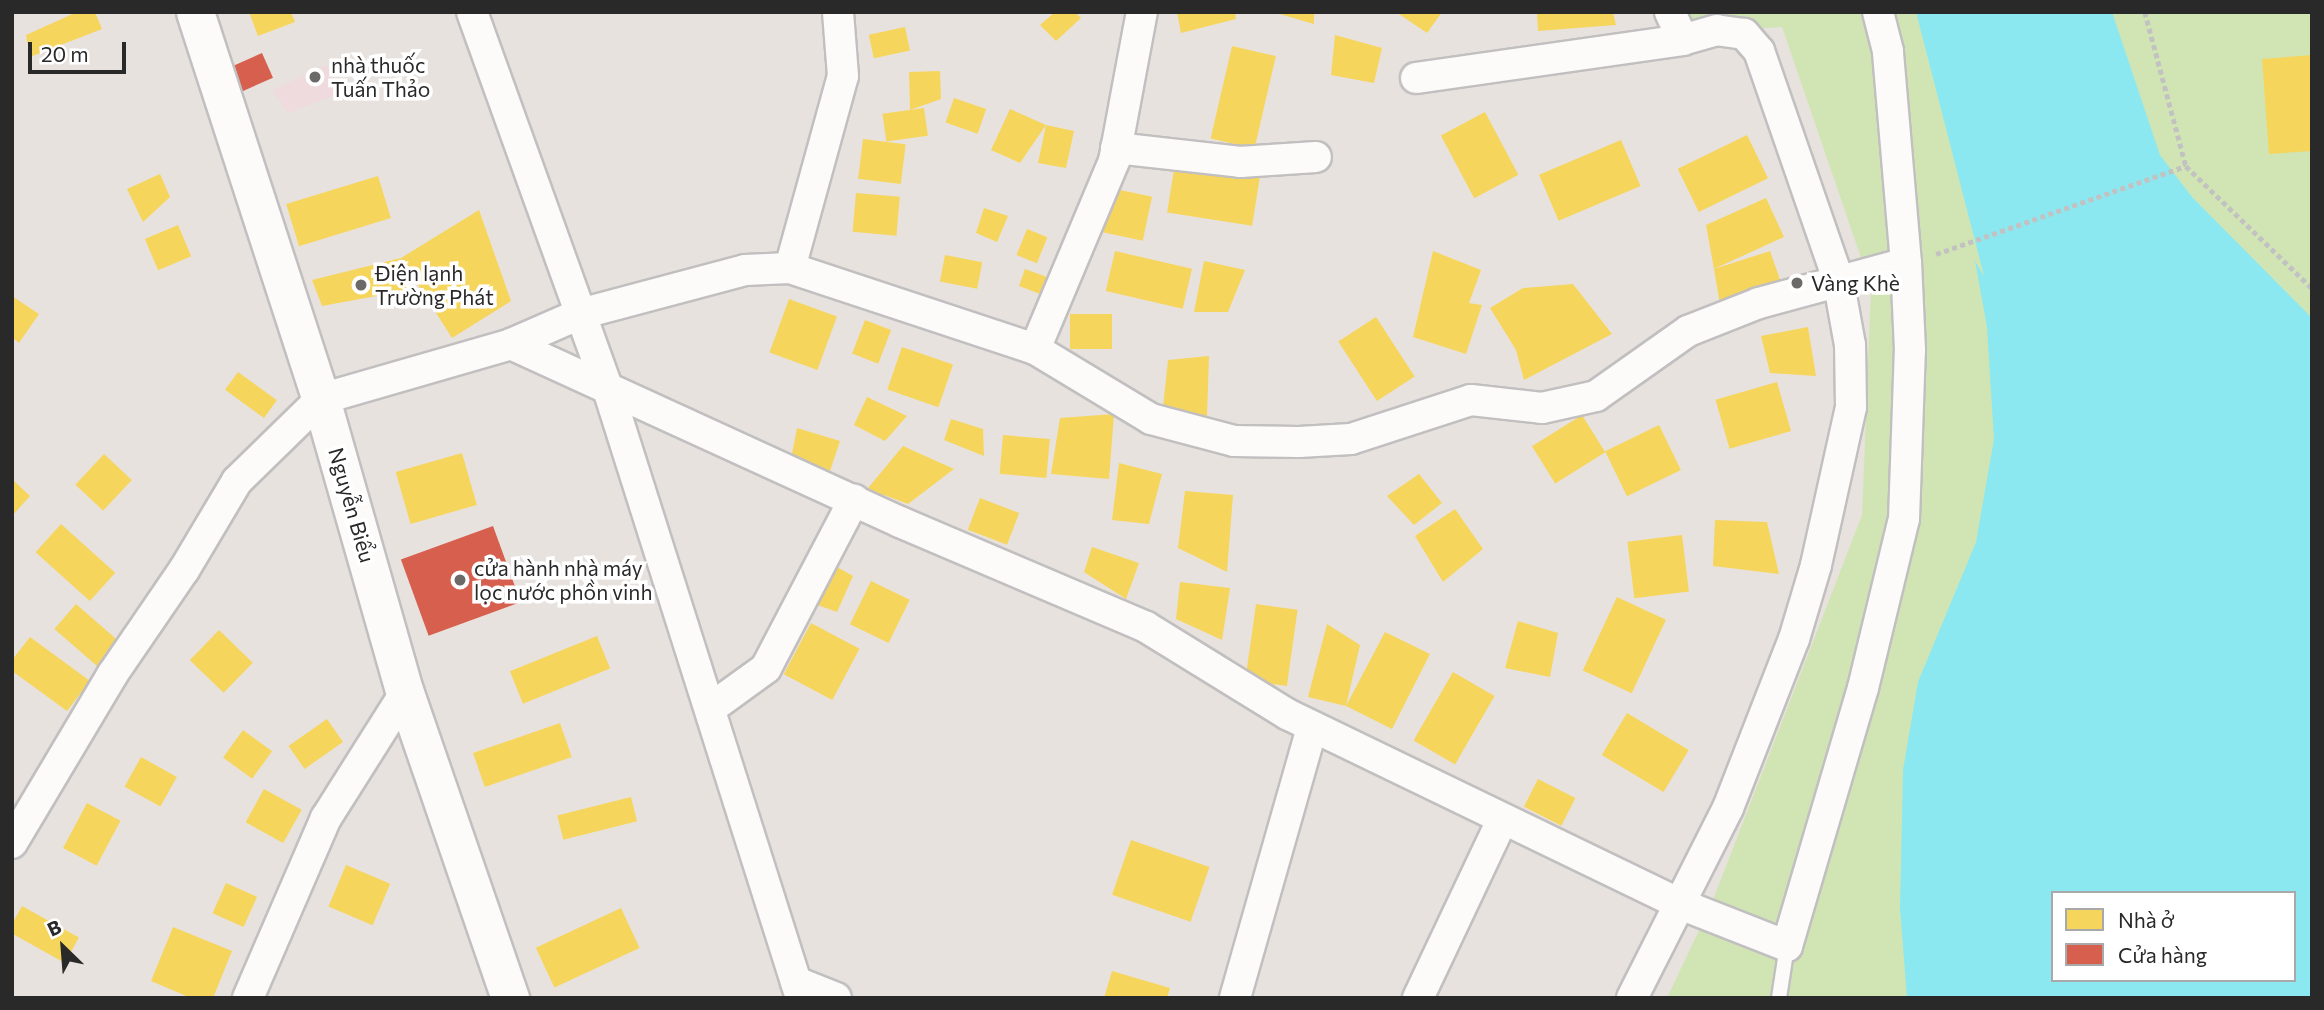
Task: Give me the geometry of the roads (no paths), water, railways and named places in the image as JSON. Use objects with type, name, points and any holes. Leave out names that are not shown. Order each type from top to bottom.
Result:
[{"type":"street","name":"Nguyễn Biểu","points":[[195,12],[321,398],[405,693],[510,998]]},
{"type":"street","points":[[472,12],[607,386],[798,990],[836,998]]},
{"type":"street","points":[[790,268],[843,76],[838,12]]},
{"type":"street","points":[[1035,349],[1116,148],[1142,12]]},
{"type":"street","points":[[1670,12],[1683,40]]},
{"type":"street","points":[[511,344],[854,500],[1146,626],[1312,727],[1680,904],[1787,946],[1863,688],[1904,519],[1910,350],[1906,263],[1888,51],[1878,12]]},
{"type":"street","points":[[1416,78],[1683,40],[1717,30],[1744,34],[1759,51],[1838,279],[1850,345],[1851,407],[1816,565],[1794,639],[1728,808],[1632,998]]},
{"type":"street","points":[[1116,148],[1240,162],[1316,157]]},
{"type":"street","points":[[12,843],[112,675],[184,570],[237,481],[321,398],[511,344],[580,314],[745,270],[790,268],[1035,349],[1152,419],[1234,441],[1350,439],[1472,401],[1542,408],[1596,396],[1688,331],[1838,279],[1906,263]]},
{"type":"street","points":[[711,708],[766,668],[854,500]]},
{"type":"street","points":[[247,998],[326,818],[405,693]]},
{"type":"street","points":[[1235,998],[1312,727]]},
{"type":"street","points":[[1418,998],[1502,820]]},
{"type":"lane","points":[[1779,998],[1787,946]]},
{"type":"water","points":[[1916,12],[2112,12],[2160,155],[2192,197],[2312,318],[2312,998],[1907,998],[1900,908],[1903,770],[1918,682],[1976,542],[1994,439],[1987,327],[1975,261],[1984,276]]},
{"type":"place","name":"nhà thuốc Tuấn Thảo","points":[[315,77]]},
{"type":"place","name":"Vàng Khè","points":[[1797,283]]},
{"type":"place","name":"Điện lạnh Trường Phát","points":[[361,285]]},
{"type":"place","name":"cửa hành nhà máy lọc nước phồn vinh","points":[[460,580]]}]
